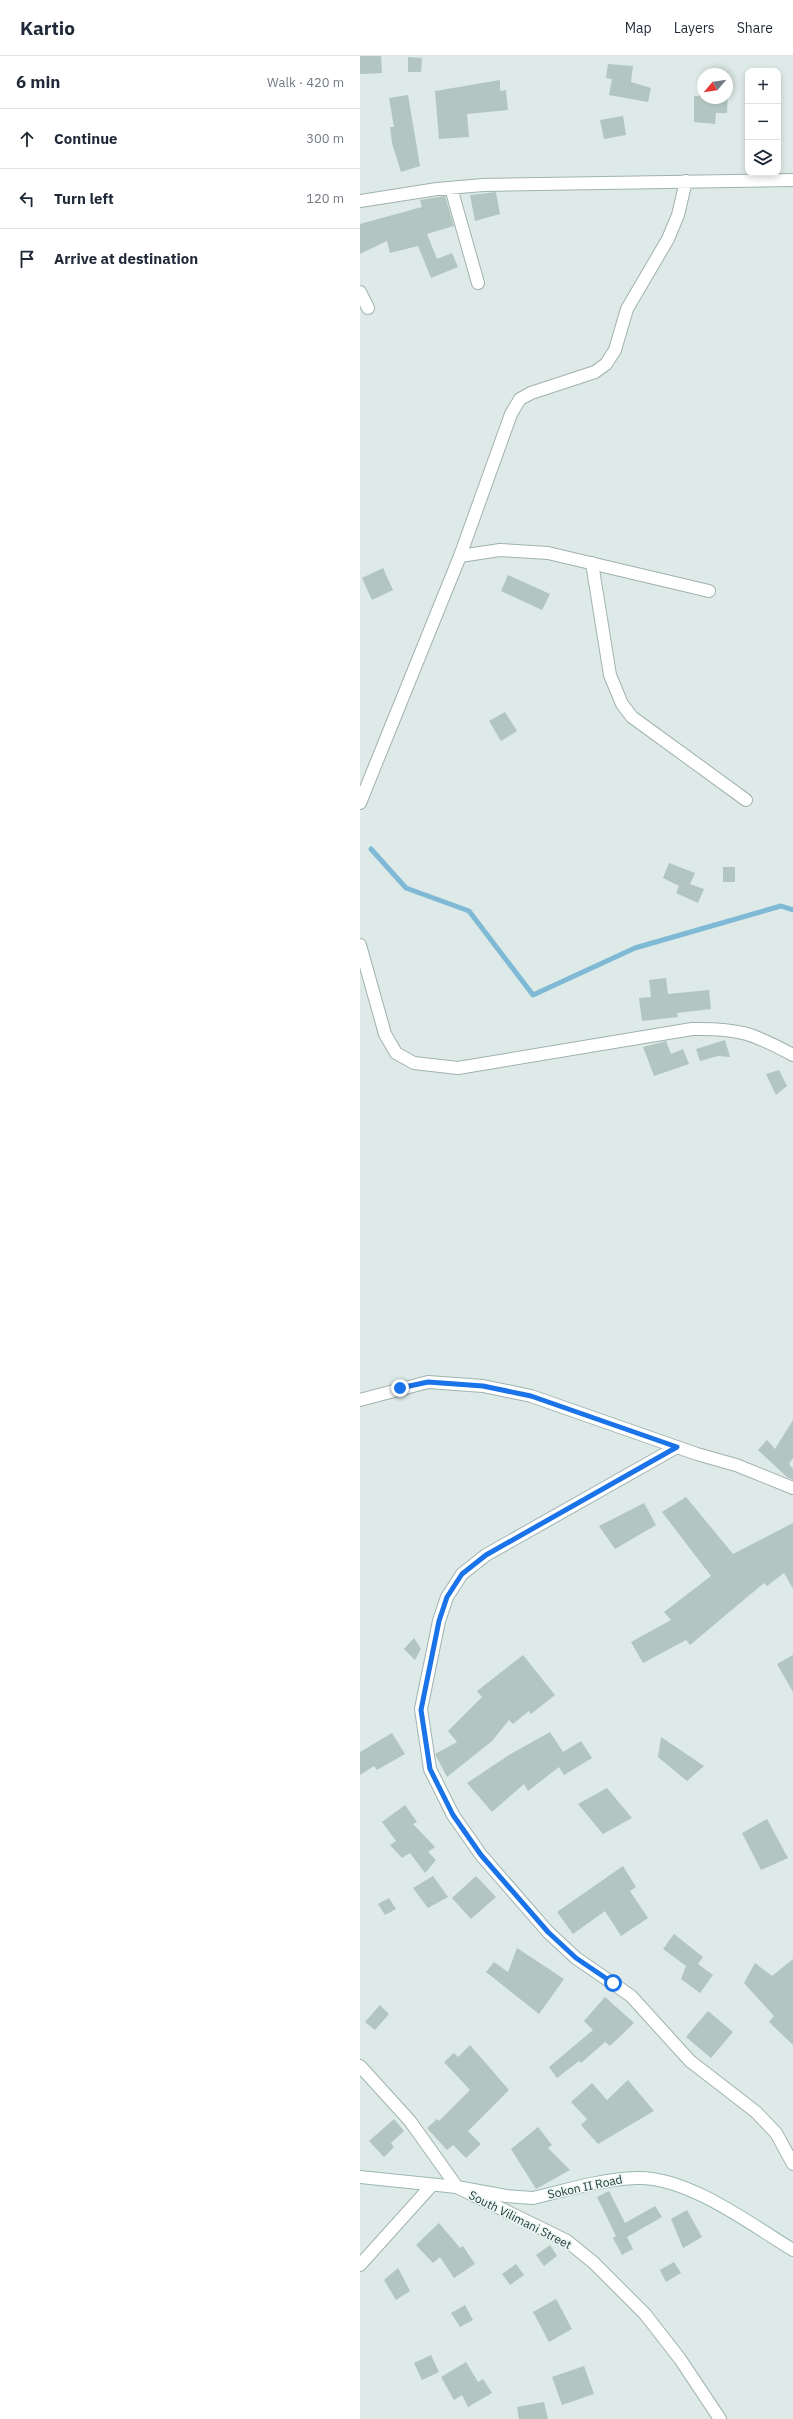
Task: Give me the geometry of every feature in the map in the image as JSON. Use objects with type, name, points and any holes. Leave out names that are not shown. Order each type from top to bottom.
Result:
[{"type":"street","points":[[360,201],[451,188],[686,181],[793,180]]},
{"type":"street","points":[[360,803],[460,556],[511,414],[520,399],[531,393],[595,372],[606,364],[615,350],[625,313],[668,239],[678,215],[686,181]]},
{"type":"street","points":[[451,188],[478,283]]},
{"type":"street","points":[[360,292],[368,308]]},
{"type":"street","points":[[460,556],[500,550],[569,556],[592,563],[709,591]]},
{"type":"street","points":[[592,563],[610,675],[622,704],[632,717],[746,800]]},
{"type":"street","points":[[360,945],[370,976],[385,1034],[396,1053],[414,1063],[458,1068],[692,1029],[717,1028],[733,1029],[757,1036],[793,1055]]},
{"type":"street","points":[[360,1400],[428,1382],[483,1386],[531,1396],[677,1447],[751,1470],[793,1488]]},
{"type":"street","points":[[677,1447],[486,1555],[462,1574],[447,1597],[439,1621],[421,1710],[430,1769],[453,1815],[481,1855],[548,1932],[576,1958],[631,1996],[690,2061],[756,2112],[776,2133],[793,2164]]},
{"type":"street","points":[[360,2066],[410,2121],[457,2188]]},
{"type":"street","name":"Sokon II Road","points":[[360,2178],[432,2185],[506,2196],[533,2198],[613,2179],[653,2179],[693,2192],[793,2250]]},
{"type":"street","points":[[360,2264],[432,2185]]},
{"type":"street","name":"South Vilimani Street","points":[[457,2188],[567,2241],[594,2263],[645,2314],[680,2359],[720,2419]]},
{"type":"building","points":[[360,56],[381,56],[382,73],[360,74]]},
{"type":"building","points":[[408,57],[422,58],[421,72],[408,72]]},
{"type":"building","points":[[608,64],[633,66],[631,82],[651,88],[648,102],[609,95],[612,79],[606,78]]},
{"type":"building","points":[[500,80],[500,91],[506,90],[508,110],[467,114],[469,137],[439,139],[435,91]]},
{"type":"building","points":[[408,95],[420,166],[401,172],[392,143],[390,127],[394,127],[389,98]]},
{"type":"building","points":[[694,96],[697,96],[697,104],[727,104],[727,113],[716,113],[715,124],[694,122]]},
{"type":"building","points":[[623,116],[626,135],[604,139],[600,120]]},
{"type":"building","points":[[496,192],[500,214],[475,221],[470,195]]},
{"type":"building","points":[[445,196],[454,226],[427,234],[437,259],[452,253],[458,267],[431,278],[418,246],[390,253],[387,241],[360,254],[360,224],[422,207],[420,200]]},
{"type":"building","points":[[383,568],[393,590],[372,600],[362,578]]},
{"type":"building","points":[[508,575],[550,594],[542,610],[501,591]]},
{"type":"building","points":[[505,712],[517,731],[501,741],[489,721]]},
{"type":"building","points":[[669,863],[695,873],[690,884],[704,889],[698,903],[676,893],[679,886],[663,878]]},
{"type":"building","points":[[723,867],[735,867],[735,882],[723,882]]},
{"type":"building","points":[[666,978],[668,994],[709,990],[711,1009],[677,1013],[678,1017],[642,1021],[639,998],[651,997],[649,980]]},
{"type":"building","points":[[725,1040],[730,1057],[718,1056],[700,1061],[696,1049]]},
{"type":"building","points":[[666,1041],[671,1054],[683,1049],[689,1064],[654,1076],[643,1047]]},
{"type":"building","points":[[779,1070],[787,1086],[776,1095],[766,1074]]},
{"type":"building","points":[[793,1420],[793,1458],[789,1464],[793,1469],[793,1480],[787,1477],[758,1450],[767,1440],[775,1449]]},
{"type":"building","points":[[686,1497],[733,1554],[793,1523],[793,1589],[784,1573],[767,1586],[764,1583],[690,1645],[686,1640],[643,1663],[631,1642],[671,1620],[664,1612],[711,1576],[662,1512]]},
{"type":"building","points":[[644,1503],[656,1525],[615,1549],[599,1526]]},
{"type":"building","points":[[414,1638],[421,1649],[415,1660],[404,1649]]},
{"type":"building","points":[[523,1655],[555,1695],[531,1714],[529,1711],[513,1724],[509,1720],[492,1741],[447,1777],[435,1754],[457,1742],[448,1731],[482,1697],[477,1691]]},
{"type":"building","points":[[793,1655],[793,1692],[777,1664]]},
{"type":"building","points":[[550,1732],[563,1752],[581,1741],[592,1758],[564,1775],[559,1767],[528,1791],[524,1784],[492,1812],[467,1783],[509,1755]]},
{"type":"building","points":[[392,1733],[405,1754],[377,1770],[374,1766],[360,1775],[360,1752]]},
{"type":"building","points":[[661,1737],[704,1766],[687,1781],[658,1757]]},
{"type":"building","points":[[607,1788],[632,1818],[603,1834],[578,1804]]},
{"type":"building","points":[[405,1805],[417,1822],[413,1824],[435,1847],[428,1852],[436,1860],[425,1873],[410,1853],[402,1858],[390,1845],[396,1841],[382,1822]]},
{"type":"building","points":[[767,1819],[788,1858],[761,1870],[742,1833]]},
{"type":"building","points":[[623,1866],[636,1887],[630,1891],[648,1918],[621,1936],[605,1911],[573,1934],[557,1912]]},
{"type":"building","points":[[433,1876],[448,1897],[428,1908],[413,1888]]},
{"type":"building","points":[[476,1876],[496,1897],[471,1919],[452,1898]]},
{"type":"building","points":[[389,1898],[396,1909],[385,1915],[378,1904]]},
{"type":"building","points":[[674,1934],[703,1957],[698,1964],[713,1975],[700,1993],[681,1979],[686,1966],[663,1949]]},
{"type":"building","points":[[517,1948],[564,1979],[539,2014],[486,1972],[494,1962],[508,1972]]},
{"type":"building","points":[[793,1959],[793,2045],[769,2022],[774,2016],[744,1983],[755,1963],[772,1976]]},
{"type":"building","points":[[605,1997],[634,2023],[610,2046],[605,2042],[581,2063],[579,2061],[557,2078],[549,2067],[593,2030],[584,2021]]},
{"type":"building","points":[[380,2005],[389,2014],[375,2030],[365,2022]]},
{"type":"building","points":[[708,2011],[733,2032],[711,2058],[686,2037]]},
{"type":"building","points":[[470,2045],[509,2090],[468,2131],[481,2144],[466,2158],[453,2145],[447,2150],[427,2128],[437,2119],[439,2121],[470,2090],[444,2062],[454,2053],[458,2057]]},
{"type":"building","points":[[628,2080],[654,2111],[598,2144],[581,2125],[587,2119],[571,2102],[592,2083],[607,2100]]},
{"type":"building","points":[[394,2119],[404,2131],[391,2143],[394,2147],[384,2157],[369,2141]]},
{"type":"building","points":[[538,2127],[552,2145],[548,2148],[570,2170],[536,2189],[511,2149]]},
{"type":"building","points":[[609,2191],[625,2223],[655,2206],[662,2217],[627,2237],[633,2249],[622,2255],[613,2238],[616,2236],[597,2197]]},
{"type":"building","points":[[687,2210],[702,2237],[683,2248],[671,2219]]},
{"type":"building","points":[[439,2223],[460,2248],[463,2246],[475,2264],[454,2278],[440,2257],[433,2263],[416,2245]]},
{"type":"building","points":[[550,2245],[557,2256],[544,2266],[536,2255]]},
{"type":"building","points":[[674,2262],[681,2273],[666,2282],[660,2270]]},
{"type":"building","points":[[516,2264],[524,2275],[510,2285],[502,2274]]},
{"type":"building","points":[[398,2268],[410,2291],[396,2300],[384,2280]]},
{"type":"building","points":[[556,2299],[572,2329],[549,2342],[533,2312]]},
{"type":"building","points":[[465,2305],[473,2320],[460,2327],[451,2313]]},
{"type":"building","points":[[431,2355],[439,2372],[422,2380],[414,2363]]},
{"type":"building","points":[[466,2362],[478,2382],[483,2379],[492,2393],[468,2407],[462,2395],[454,2400],[441,2377]]},
{"type":"building","points":[[584,2366],[594,2394],[562,2405],[552,2377]]},
{"type":"building","points":[[544,2402],[548,2419],[519,2419],[517,2407]]},
{"type":"waterway","points":[[371,849],[406,888],[469,911],[533,995],[635,948],[781,906],[793,910]]},
{"type":"route","points":[[400,1388],[428,1382],[483,1386],[531,1396],[677,1447],[486,1555],[462,1574],[447,1597],[439,1621],[425,1684],[421,1710],[430,1769],[453,1815],[481,1855],[548,1932],[576,1958],[613,1983]]}]
